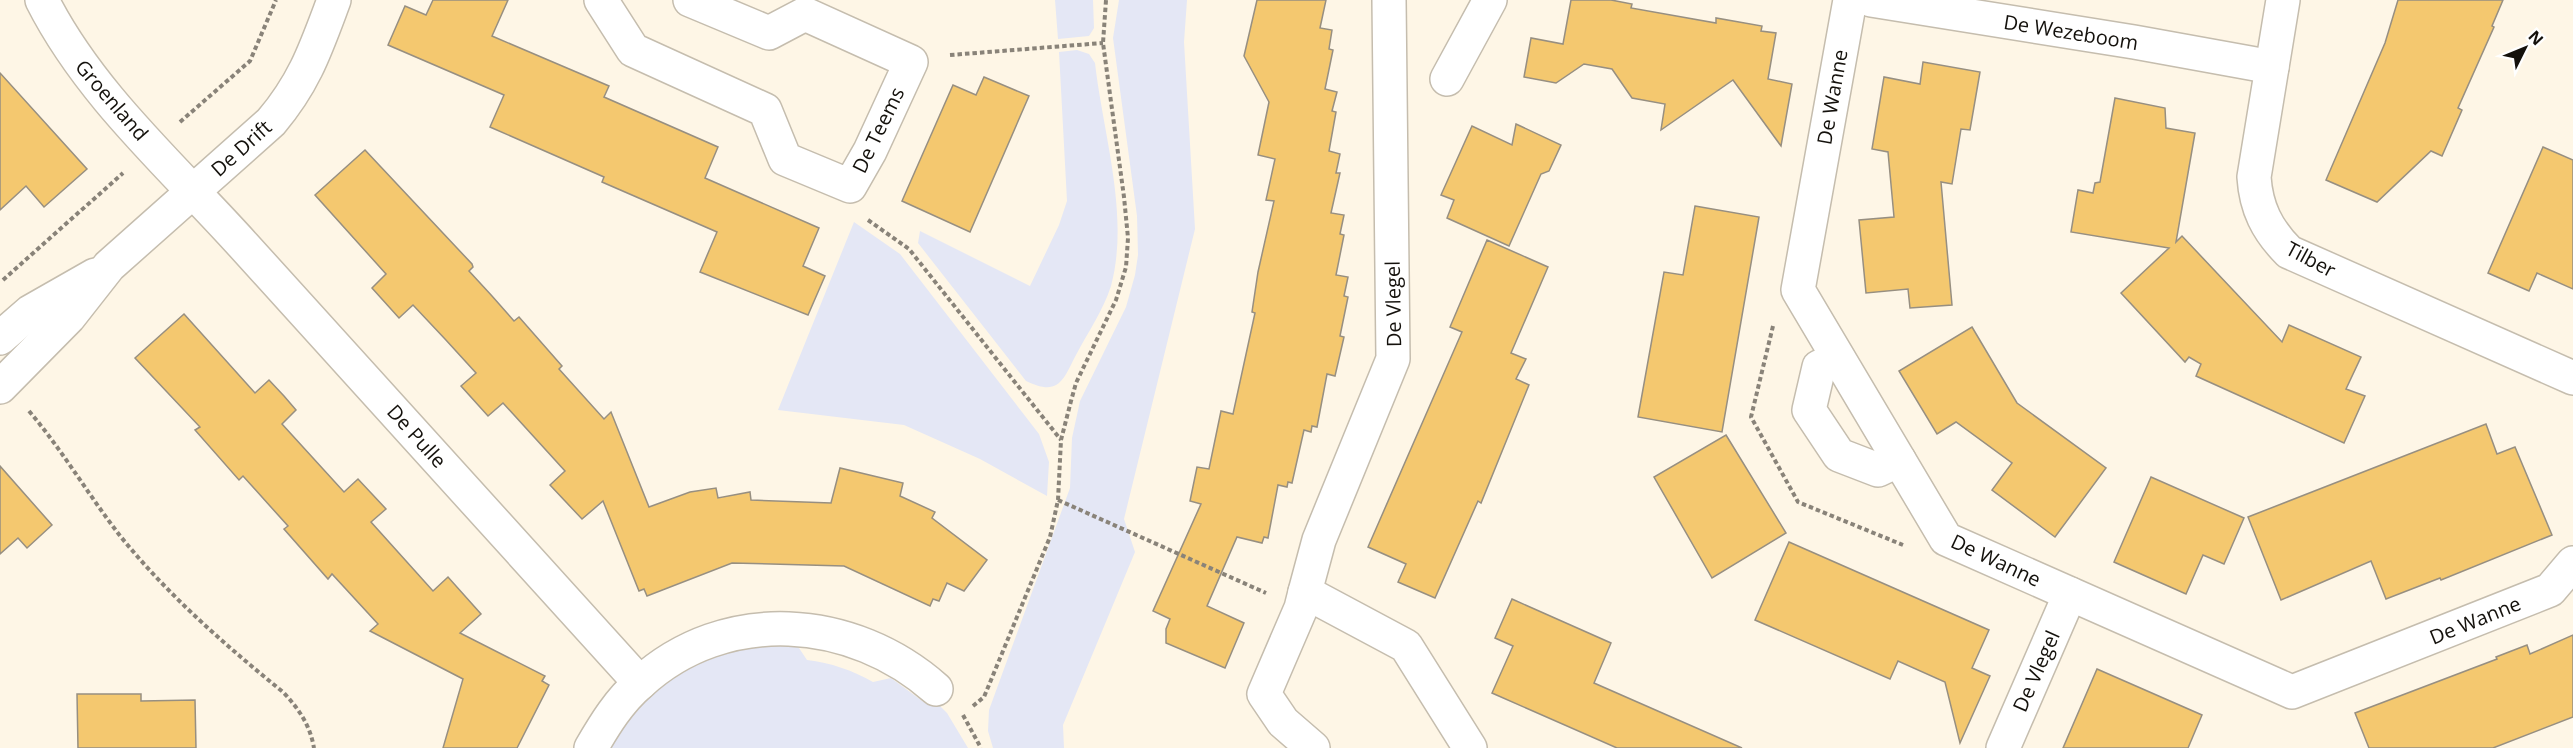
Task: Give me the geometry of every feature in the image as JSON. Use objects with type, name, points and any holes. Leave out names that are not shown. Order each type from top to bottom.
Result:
[{"type":"street","name":"Groenland","points":[[42,0],[69,49],[88,75],[115,108],[194,190]]},
{"type":"street","name":"De Drift","points":[[3,385],[69,317],[109,266],[271,122],[291,99],[305,74],[334,0]]},
{"type":"street","name":"De Teems","points":[[601,0],[633,51],[765,110],[785,159],[850,186],[870,151],[911,62],[805,14],[769,33],[690,0]]},
{"type":"street","name":"De Vlegel","points":[[1313,748],[1283,722],[1264,694],[1303,600],[1319,540],[1393,359],[1389,0]]},
{"type":"street","points":[[1447,79],[1490,0]]},
{"type":"street","name":"De Wanne","points":[[1850,0],[1798,290],[1946,540],[2292,692],[2550,590],[2573,563]]},
{"type":"street","name":"De Wezeboom","points":[[1870,0],[2272,67]]},
{"type":"street","name":"Tilber","points":[[2283,0],[2254,177],[2255,198],[2275,238],[2289,252],[2573,378]]},
{"type":"street","name":"De Pulle","points":[[194,190],[640,683]]},
{"type":"street","name":"De Drift","points":[[0,338],[30,312],[109,266]]},
{"type":"street","points":[[1838,358],[1819,367],[1809,410],[1839,455],[1878,470],[1899,460]]},
{"type":"street","name":"De Vlegel","points":[[2003,748],[2070,594]]},
{"type":"street","points":[[1303,600],[1406,646],[1470,748]]},
{"type":"street","points":[[591,748],[607,721],[640,683],[664,664],[707,643],[738,633],[770,629],[802,629],[836,634],[879,650],[910,668],[936,689]]},
{"type":"path","points":[[981,748],[963,715],[984,697],[1044,555],[1056,517],[1061,440],[1076,383],[1116,300],[1128,256],[1124,197],[1102,43],[1106,0]]},
{"type":"path","points":[[911,62],[957,54],[1102,43]]},
{"type":"path","points":[[850,186],[846,205],[909,249],[1061,440]]},
{"type":"path","points":[[3,385],[48,432],[122,537],[159,579],[196,618],[283,692],[296,706],[306,721],[314,748]]},
{"type":"path","points":[[1058,500],[1303,600]]},
{"type":"shaded area","points":[[1055,0],[1093,0],[1094,28],[1089,36],[1058,39]]},
{"type":"shaded area","points":[[1119,0],[1187,0],[1184,42],[1195,229],[1124,519],[1135,552],[1063,725],[1064,748],[993,748],[988,731],[989,710],[1070,488],[1072,438],[1080,401],[1126,307],[1135,275],[1138,255],[1137,216],[1113,38]]},
{"type":"shaded area","points":[[1077,50],[1089,54],[1095,63],[1113,174],[1118,231],[1116,259],[1111,286],[1100,313],[1063,378],[1053,386],[1046,387],[1026,381],[918,243],[920,231],[1030,286],[1059,225],[1067,201],[1059,52]]},
{"type":"shaded area","points":[[854,222],[900,254],[1039,434],[1049,462],[1047,496],[980,459],[904,425],[778,410]]},
{"type":"shaded area","points":[[797,645],[807,660],[841,668],[873,682],[891,678],[925,703],[931,697],[947,713],[968,748],[606,748],[627,716],[671,676],[716,654],[744,647]]},
{"type":"building","points":[[433,0],[508,0],[492,36],[609,86],[604,97],[718,147],[705,178],[819,228],[803,266],[825,276],[808,315],[700,272],[717,232],[602,182],[604,177],[490,127],[504,95],[388,45],[405,6],[426,15]]},
{"type":"building","points":[[1257,0],[1326,0],[1320,28],[1332,30],[1329,49],[1333,50],[1325,89],[1337,92],[1332,111],[1336,112],[1329,151],[1340,154],[1336,173],[1340,173],[1331,213],[1344,215],[1340,234],[1344,235],[1336,275],[1348,277],[1344,296],[1348,297],[1340,336],[1344,337],[1335,376],[1327,374],[1317,427],[1312,426],[1311,432],[1304,430],[1292,483],[1288,482],[1287,487],[1278,485],[1268,538],[1264,537],[1262,543],[1237,537],[1207,606],[1244,623],[1225,668],[1166,643],[1166,629],[1170,619],[1153,611],[1201,504],[1190,501],[1197,467],[1209,469],[1221,411],[1233,414],[1255,313],[1252,312],[1258,272],[1274,201],[1266,200],[1275,159],[1258,155],[1269,102],[1244,56]]},
{"type":"building","points":[[1571,0],[1611,0],[1632,4],[1631,8],[1716,23],[1716,18],[1762,26],[1761,31],[1776,33],[1768,79],[1792,84],[1781,146],[1733,80],[1661,130],[1665,104],[1632,98],[1612,69],[1584,64],[1556,83],[1524,77],[1531,38],[1563,44]]},
{"type":"building","points":[[2398,0],[2503,0],[2492,26],[2494,27],[2458,108],[2462,110],[2442,156],[2431,151],[2377,202],[2326,180],[2385,43]]},
{"type":"building","points":[[1923,62],[1980,72],[1970,130],[1961,129],[1952,184],[1941,182],[1952,305],[1910,308],[1908,289],[1866,293],[1859,220],[1894,217],[1888,152],[1872,149],[1884,77],[1920,84]]},
{"type":"building","points":[[0,73],[87,169],[44,207],[26,186],[0,210]]},
{"type":"building","points":[[984,77],[1029,96],[970,232],[902,201],[953,85],[976,95]]},
{"type":"building","points":[[2115,98],[2165,108],[2166,128],[2195,133],[2176,242],[2182,236],[2282,342],[2289,325],[2361,357],[2346,389],[2365,396],[2344,443],[2196,376],[2201,364],[2189,357],[2185,362],[2121,293],[2169,248],[2071,232],[2078,190],[2093,193],[2095,183],[2100,182]]},
{"type":"building","points":[[1516,124],[1561,145],[1549,171],[1541,174],[1509,246],[1447,218],[1454,200],[1441,195],[1472,126],[1512,145]]},
{"type":"building","points":[[2543,147],[2573,160],[2573,289],[2537,273],[2529,291],[2488,273]]},
{"type":"building","points":[[365,150],[472,264],[473,267],[469,271],[514,321],[519,317],[562,366],[559,369],[604,419],[611,412],[649,507],[690,492],[716,488],[718,498],[750,492],[751,500],[831,503],[840,468],[903,483],[900,496],[935,512],[932,518],[987,560],[964,591],[947,583],[939,601],[933,599],[930,606],[844,566],[732,563],[647,596],[644,589],[639,591],[603,501],[582,519],[550,485],[565,471],[503,403],[488,416],[461,386],[476,373],[413,305],[399,318],[372,288],[386,274],[315,195]]},
{"type":"building","points":[[1695,206],[1759,217],[1722,432],[1638,417],[1664,272],[1683,275]]},
{"type":"building","points":[[1487,240],[1548,267],[1511,353],[1526,359],[1516,379],[1529,385],[1481,503],[1478,501],[1435,598],[1398,582],[1406,564],[1368,547],[1462,332],[1450,327]]},
{"type":"building","points":[[184,314],[255,393],[269,380],[284,396],[296,410],[282,424],[344,492],[358,479],[386,509],[371,522],[433,591],[448,577],[481,614],[460,633],[545,676],[542,681],[549,685],[517,748],[443,748],[463,679],[370,631],[378,624],[332,574],[328,579],[284,529],[288,526],[243,476],[239,480],[195,430],[200,427],[135,358]]},
{"type":"building","points":[[1972,327],[2017,403],[2106,468],[2055,537],[1992,490],[2012,463],[1956,422],[1937,434],[1899,371]]},
{"type":"building","points":[[2486,424],[2497,454],[2515,447],[2552,535],[2441,580],[2440,578],[2386,599],[2371,561],[2281,600],[2248,517]]},
{"type":"building","points":[[1726,435],[1786,533],[1712,578],[1654,477]]},
{"type":"building","points":[[0,466],[52,525],[27,548],[18,538],[0,554]]},
{"type":"building","points":[[2151,477],[2244,518],[2224,564],[2203,555],[2186,594],[2114,562]]},
{"type":"building","points":[[1789,542],[1989,630],[1972,668],[1990,676],[1960,743],[1945,682],[1898,661],[1890,679],[1755,620]]},
{"type":"building","points":[[1512,599],[1611,643],[1594,683],[1742,748],[1617,748],[1492,693],[1513,646],[1495,638]]},
{"type":"building","points":[[2573,635],[2573,717],[2493,748],[2369,748],[2355,713],[2497,659],[2496,657],[2527,645],[2530,654]]},
{"type":"building","points":[[2097,669],[2202,715],[2188,748],[2063,748]]},
{"type":"building","points":[[77,694],[141,694],[141,701],[195,700],[196,748],[78,748]]}]
